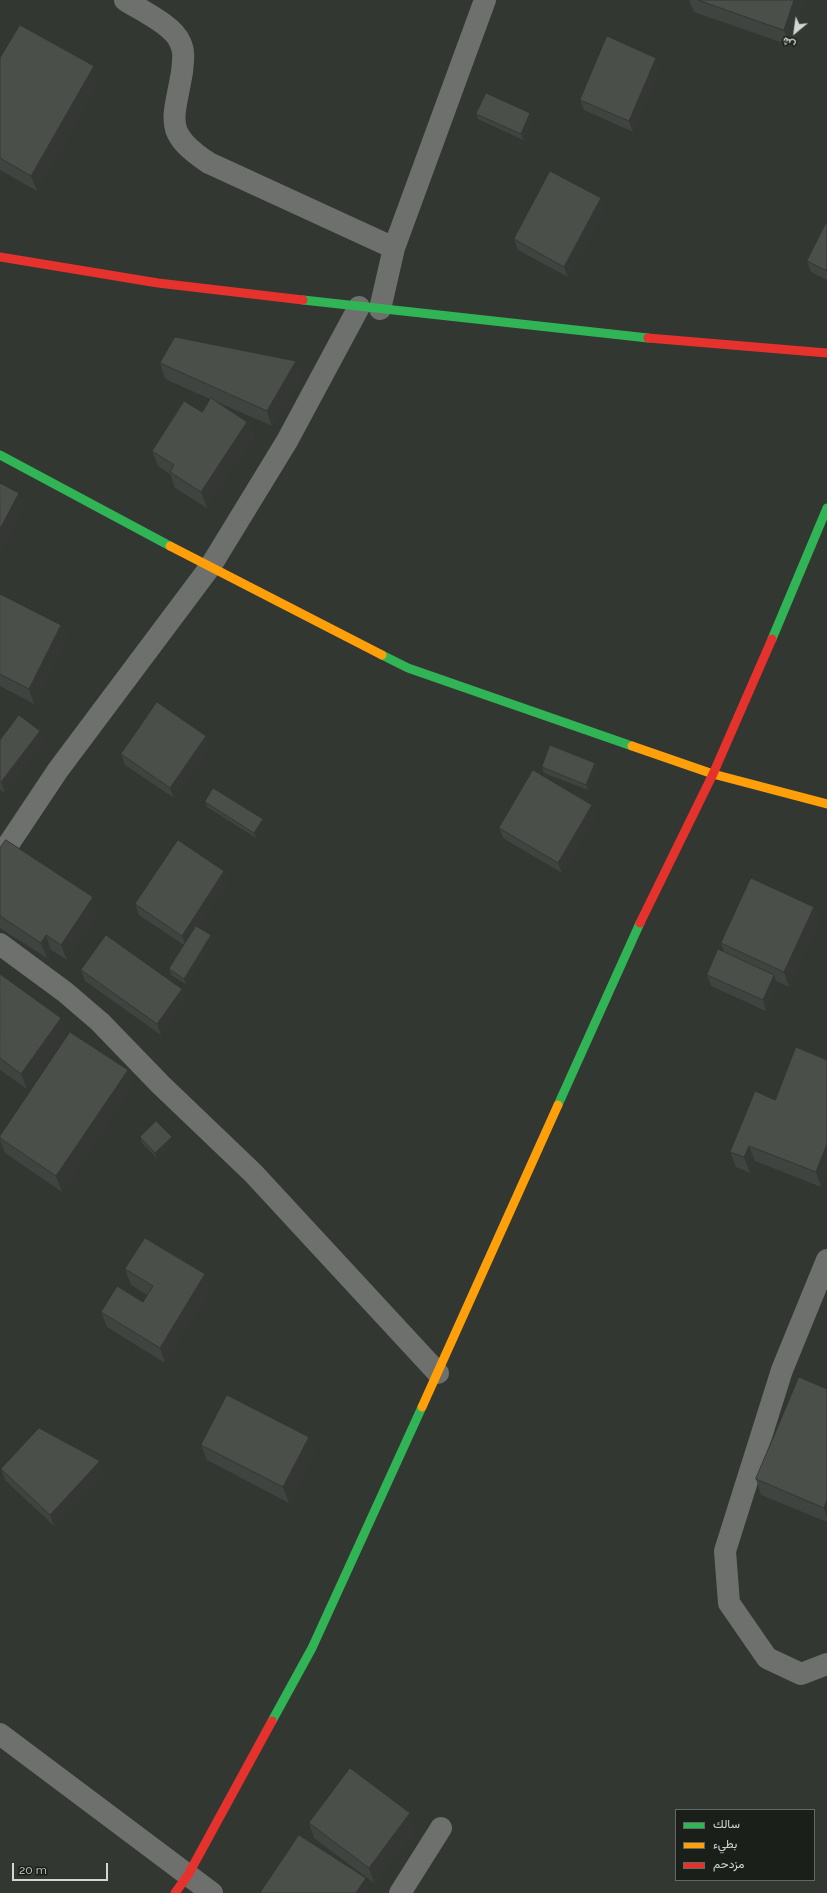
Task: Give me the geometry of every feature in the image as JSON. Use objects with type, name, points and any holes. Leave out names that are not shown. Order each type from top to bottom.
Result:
[{"type":"street","points":[[124,0],[170,29],[180,41],[184,56],[173,119],[178,135],[191,151],[209,163],[394,248]]},
{"type":"street","points":[[0,857],[58,770],[210,568],[369,308],[394,248],[485,0]]},
{"type":"street","points":[[0,257],[158,283],[369,308],[626,336],[827,353]]},
{"type":"street","points":[[0,455],[210,568],[408,668],[713,774],[827,804]]},
{"type":"street","points":[[175,1893],[188,1875],[312,1648],[438,1373],[622,961],[713,774],[794,591],[827,508]]},
{"type":"street","points":[[0,944],[60,988],[100,1022],[161,1085],[253,1173],[438,1373]]},
{"type":"street","points":[[827,1260],[782,1370],[725,1551],[729,1602],[767,1658],[801,1674],[827,1664]]},
{"type":"street","points":[[0,1734],[212,1893]]},
{"type":"street","points":[[400,1893],[441,1828]]},
{"type":"building","points":[[698,0],[794,0],[784,30]]},
{"type":"building","points":[[20,25],[94,66],[31,176],[0,158],[0,58]]},
{"type":"building","points":[[607,36],[656,58],[629,121],[580,100]]},
{"type":"building","points":[[486,93],[530,113],[521,134],[476,114]]},
{"type":"building","points":[[550,171],[601,198],[564,267],[514,239]]},
{"type":"building","points":[[827,221],[827,271],[807,261]]},
{"type":"building","points":[[175,337],[296,361],[267,411],[160,363]]},
{"type":"building","points":[[211,398],[247,422],[201,492],[170,472],[174,465],[152,451],[184,401],[202,412]]},
{"type":"building","points":[[0,483],[19,493],[0,529]]},
{"type":"building","points":[[0,594],[61,625],[29,689],[0,674]]},
{"type":"building","points":[[157,702],[206,736],[170,788],[121,754]]},
{"type":"building","points":[[19,715],[40,731],[0,782],[0,740]]},
{"type":"building","points":[[550,745],[595,763],[586,785],[542,767]]},
{"type":"building","points":[[533,770],[592,805],[558,863],[499,828]]},
{"type":"building","points":[[213,788],[263,819],[254,833],[205,802]]},
{"type":"building","points":[[6,840],[93,897],[61,945],[46,935],[41,943],[0,916],[0,848]]},
{"type":"building","points":[[178,840],[224,871],[182,936],[135,904]]},
{"type":"building","points":[[751,878],[814,907],[784,972],[721,943]]},
{"type":"building","points":[[196,926],[211,935],[184,979],[169,969]]},
{"type":"building","points":[[106,935],[182,989],[157,1024],[81,970]]},
{"type":"building","points":[[718,949],[774,975],[763,1000],[707,975]]},
{"type":"building","points":[[0,974],[61,1018],[21,1074],[0,1058]]},
{"type":"building","points":[[70,1032],[128,1070],[56,1176],[0,1138],[0,1136]]},
{"type":"building","points":[[796,1047],[827,1060],[827,1144],[816,1172],[749,1146],[744,1157],[730,1152],[755,1091],[775,1100]]},
{"type":"building","points":[[156,1121],[172,1137],[155,1153],[140,1137]]},
{"type":"building","points":[[145,1238],[205,1274],[160,1348],[101,1312],[117,1286],[143,1302],[153,1286],[125,1269]]},
{"type":"building","points":[[799,1377],[827,1389],[827,1500],[824,1508],[756,1479]]},
{"type":"building","points":[[227,1395],[309,1437],[283,1487],[201,1445]]},
{"type":"building","points":[[39,1428],[100,1461],[50,1515],[1,1469]]},
{"type":"building","points":[[350,1768],[410,1813],[369,1868],[309,1823]]},
{"type":"building","points":[[299,1835],[366,1878],[356,1893],[260,1893]]},
{"type":"traffic: fast","points":[[303,300],[648,338]]},
{"type":"traffic: fast","points":[[0,455],[170,546]]},
{"type":"traffic: fast","points":[[772,639],[827,508]]},
{"type":"traffic: fast","points":[[382,655],[408,668],[632,746]]},
{"type":"traffic: fast","points":[[558,1105],[640,923]]},
{"type":"traffic: fast","points":[[272,1721],[312,1648],[422,1407]]},
{"type":"traffic: slow","points":[[170,546],[382,655]]},
{"type":"traffic: slow","points":[[632,746],[713,774],[827,804]]},
{"type":"traffic: slow","points":[[422,1407],[558,1105]]},
{"type":"traffic: jam","points":[[0,257],[158,283],[303,300]]},
{"type":"traffic: jam","points":[[648,338],[827,353]]},
{"type":"traffic: jam","points":[[640,923],[713,774],[772,639]]},
{"type":"traffic: jam","points":[[175,1893],[188,1875],[272,1721]]}]
